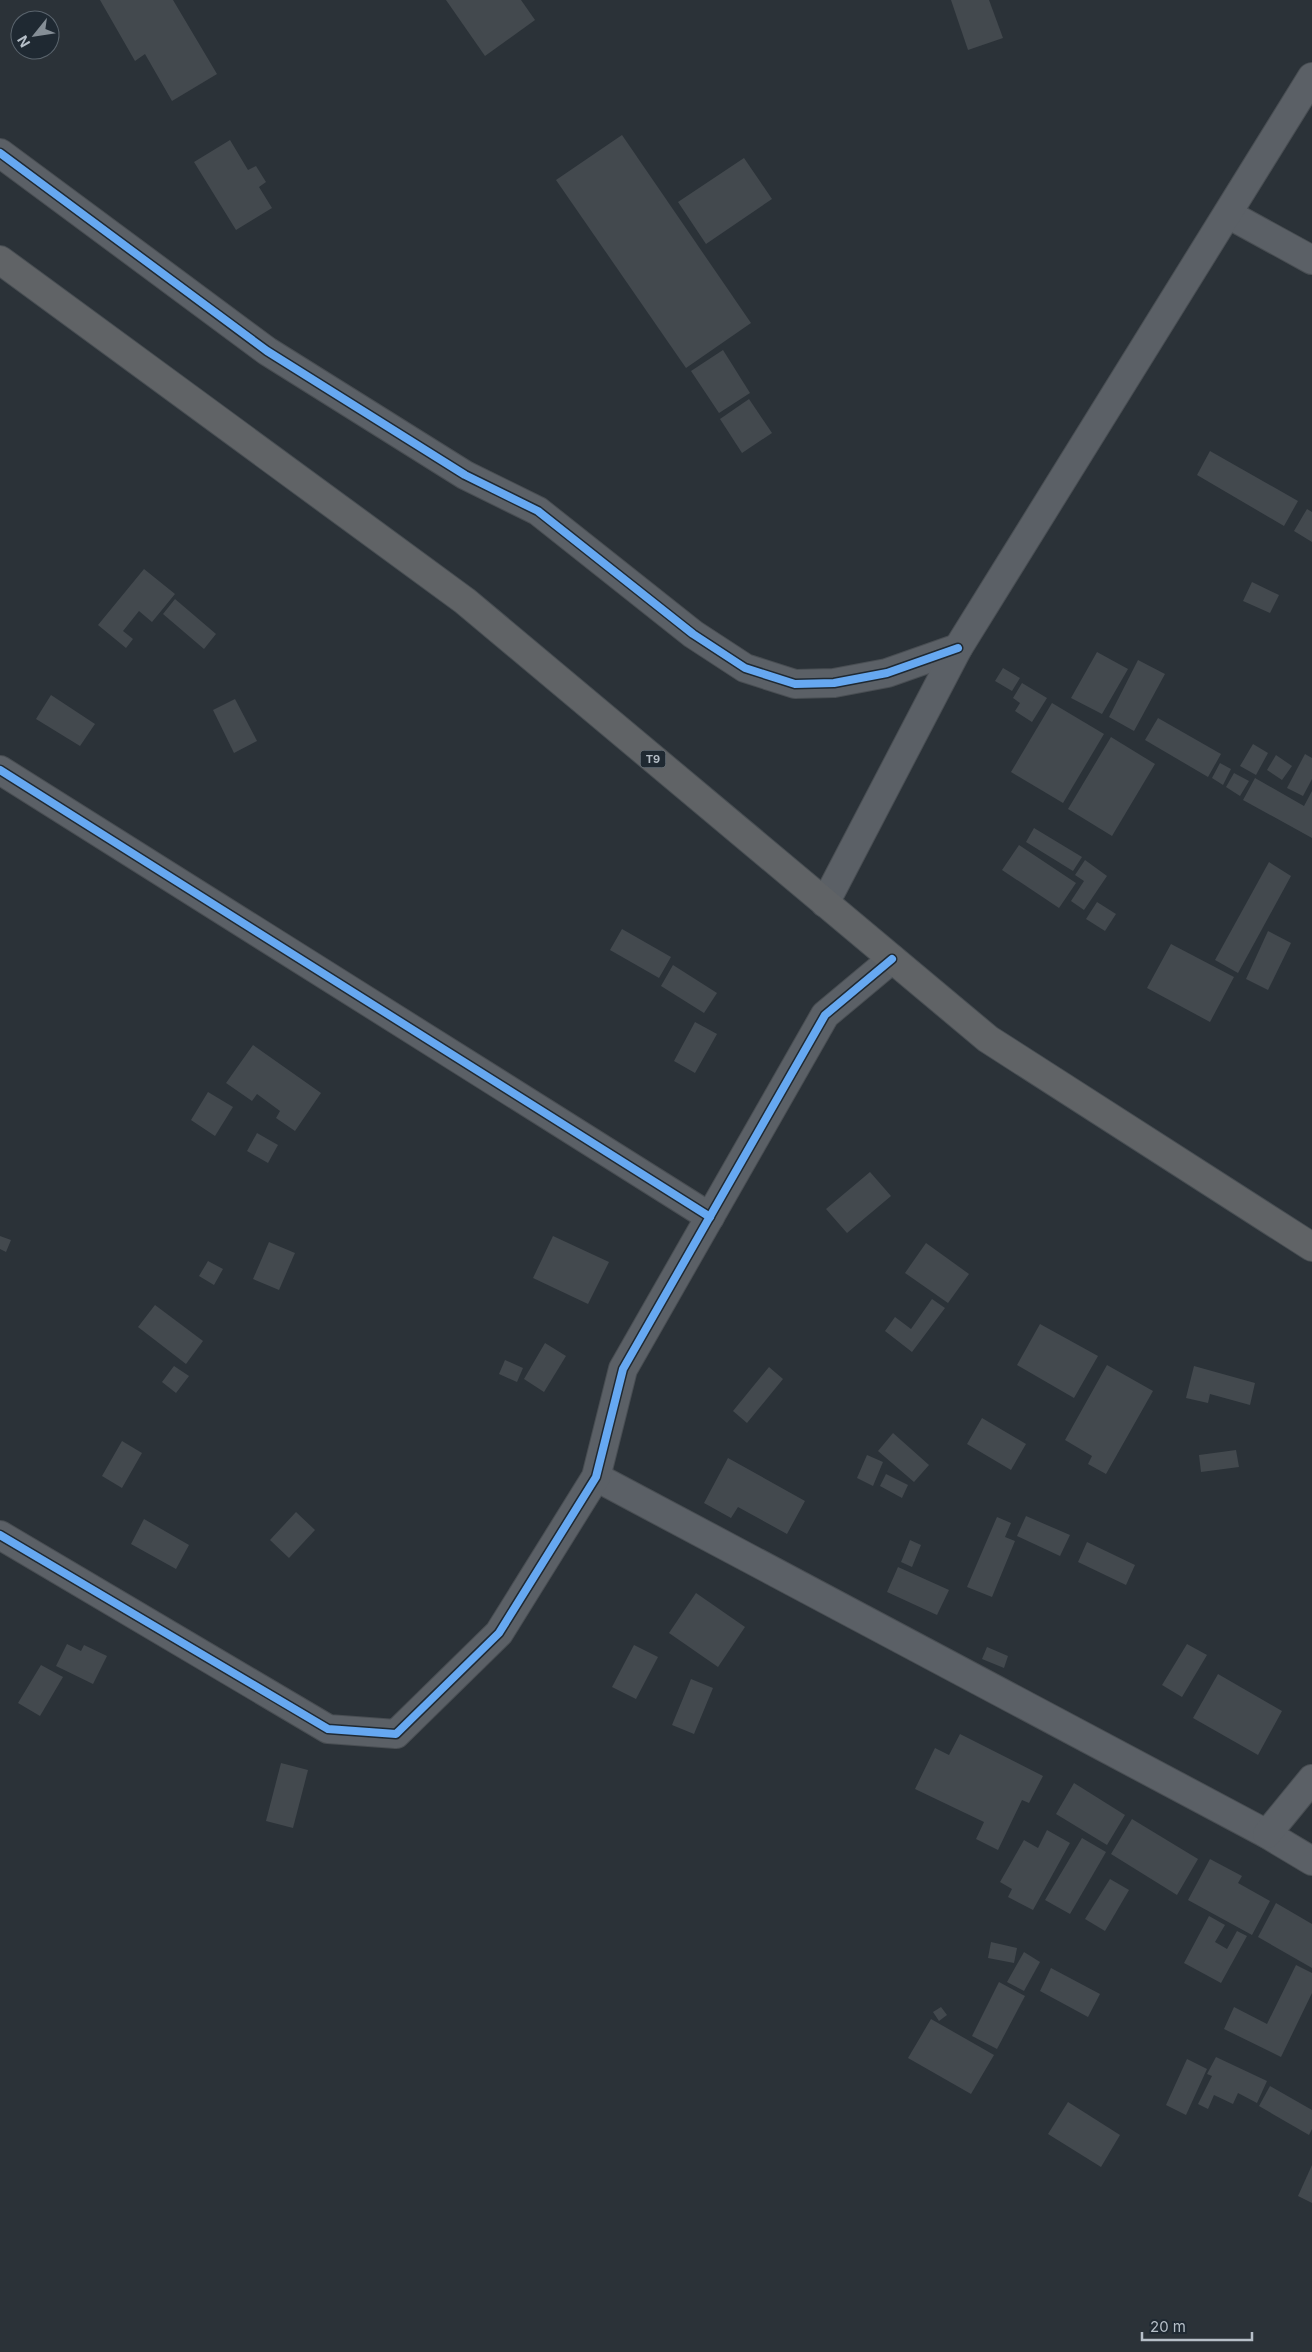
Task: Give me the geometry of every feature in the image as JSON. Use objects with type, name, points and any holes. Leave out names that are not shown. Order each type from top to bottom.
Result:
[{"type":"highway","name":"T9","points":[[0,260],[466,601],[988,1039],[1312,1247]]},
{"type":"street","points":[[825,903],[958,648],[1312,77]]},
{"type":"street","points":[[0,153],[268,350],[465,475],[538,511],[693,634],[745,668],[795,684],[834,683],[887,673],[958,648]]},
{"type":"street","points":[[1228,214],[1312,260]]},
{"type":"street","points":[[0,770],[710,1217]]},
{"type":"street","points":[[0,1535],[328,1729],[396,1734],[499,1633],[596,1477],[623,1370],[825,1015],[892,959]]},
{"type":"street","points":[[596,1477],[1267,1834],[1312,1861]]},
{"type":"street","points":[[1267,1834],[1312,1780]]},
{"type":"building","points":[[100,0],[173,0],[217,74],[172,101],[145,54],[135,61]]},
{"type":"building","points":[[446,0],[521,0],[535,20],[485,56]]},
{"type":"building","points":[[951,0],[989,0],[1003,38],[968,50]]},
{"type":"building","points":[[622,135],[751,323],[686,368],[556,180]]},
{"type":"building","points":[[230,140],[248,170],[256,166],[266,182],[259,187],[272,208],[236,230],[194,162]]},
{"type":"building","points":[[744,158],[772,199],[706,244],[678,202]]},
{"type":"building","points":[[723,350],[750,393],[719,413],[691,371]]},
{"type":"building","points":[[749,399],[772,433],[742,453],[720,419]]},
{"type":"building","points":[[1210,451],[1298,501],[1284,526],[1197,475]]},
{"type":"building","points":[[1307,509],[1312,512],[1312,542],[1294,531]]},
{"type":"building","points":[[144,569],[175,594],[152,622],[139,611],[123,631],[133,639],[126,648],[98,625]]},
{"type":"building","points":[[1252,582],[1279,595],[1270,613],[1243,601]]},
{"type":"building","points":[[175,599],[216,634],[204,649],[163,614]]},
{"type":"building","points":[[1097,652],[1128,669],[1102,714],[1071,698]]},
{"type":"building","points":[[1138,660],[1165,674],[1134,731],[1109,717]]},
{"type":"building","points":[[1003,668],[1020,678],[1012,691],[995,681]]},
{"type":"building","points":[[1022,683],[1047,698],[1032,722],[1015,711],[1020,703],[1013,698]]},
{"type":"building","points":[[51,695],[95,724],[80,746],[36,719]]},
{"type":"building","points":[[235,699],[257,741],[234,753],[213,710]]},
{"type":"building","points":[[1052,703],[1104,734],[1063,803],[1011,772]]},
{"type":"building","points":[[1158,718],[1221,754],[1208,777],[1145,740]]},
{"type":"building","points":[[1111,737],[1155,764],[1112,836],[1068,809]]},
{"type":"building","points":[[1253,744],[1268,753],[1256,775],[1240,766]]},
{"type":"building","points":[[1305,754],[1312,758],[1312,779],[1303,796],[1287,788]]},
{"type":"building","points":[[1276,755],[1292,766],[1282,780],[1267,770]]},
{"type":"building","points":[[1220,763],[1231,769],[1223,785],[1212,778]]},
{"type":"building","points":[[1234,773],[1249,781],[1240,796],[1226,787]]},
{"type":"building","points":[[1255,778],[1304,806],[1312,791],[1312,838],[1243,800]]},
{"type":"building","points":[[1034,828],[1082,857],[1073,871],[1026,842]]},
{"type":"building","points":[[1019,845],[1076,883],[1059,908],[1002,870]]},
{"type":"building","points":[[1085,860],[1107,876],[1084,910],[1071,901],[1084,881],[1075,875]]},
{"type":"building","points":[[1269,862],[1291,876],[1238,973],[1215,960]]},
{"type":"building","points":[[1097,902],[1116,914],[1105,931],[1086,919]]},
{"type":"building","points":[[622,929],[671,957],[659,978],[610,950]]},
{"type":"building","points":[[1268,931],[1291,943],[1268,990],[1246,979]]},
{"type":"building","points":[[1171,944],[1234,977],[1210,1022],[1147,988]]},
{"type":"building","points":[[673,965],[717,993],[704,1013],[661,986]]},
{"type":"building","points":[[695,1022],[717,1034],[695,1073],[674,1061]]},
{"type":"building","points":[[253,1045],[321,1093],[295,1131],[276,1118],[280,1111],[257,1094],[252,1101],[226,1083]]},
{"type":"building","points":[[208,1092],[233,1107],[215,1136],[191,1120]]},
{"type":"building","points":[[257,1133],[278,1145],[268,1163],[247,1151]]},
{"type":"building","points":[[870,1172],[891,1196],[847,1233],[826,1209]]},
{"type":"building","points":[[0,1236],[11,1240],[6,1252],[0,1249]]},
{"type":"building","points":[[553,1236],[609,1262],[588,1304],[533,1278]]},
{"type":"building","points":[[269,1242],[295,1253],[279,1290],[253,1279]]},
{"type":"building","points":[[926,1243],[969,1274],[948,1303],[905,1273]]},
{"type":"building","points":[[208,1261],[223,1269],[214,1285],[199,1276]]},
{"type":"building","points":[[932,1299],[945,1308],[912,1352],[885,1331],[895,1317],[911,1329]]},
{"type":"building","points":[[155,1305],[203,1341],[186,1364],[138,1327]]},
{"type":"building","points":[[1040,1324],[1098,1356],[1074,1398],[1017,1365]]},
{"type":"building","points":[[545,1343],[566,1356],[544,1392],[524,1379]]},
{"type":"building","points":[[505,1360],[523,1368],[517,1382],[499,1374]]},
{"type":"building","points":[[1107,1365],[1153,1391],[1106,1474],[1088,1464],[1092,1456],[1065,1440]]},
{"type":"building","points":[[174,1366],[189,1376],[176,1393],[162,1382]]},
{"type":"building","points":[[1194,1366],[1255,1383],[1250,1405],[1210,1394],[1208,1403],[1186,1398]]},
{"type":"building","points":[[769,1367],[783,1379],[747,1423],[733,1411]]},
{"type":"building","points":[[982,1418],[1026,1444],[1011,1470],[967,1444]]},
{"type":"building","points":[[893,1433],[929,1465],[914,1482],[878,1451]]},
{"type":"building","points":[[122,1441],[142,1453],[122,1488],[102,1476]]},
{"type":"building","points":[[1236,1450],[1239,1467],[1201,1472],[1199,1455]]},
{"type":"building","points":[[867,1455],[883,1462],[873,1486],[857,1478]]},
{"type":"building","points":[[728,1458],[805,1501],[787,1534],[738,1507],[731,1518],[704,1503]]},
{"type":"building","points":[[886,1474],[908,1485],[902,1498],[880,1486]]},
{"type":"building","points":[[296,1512],[315,1530],[289,1558],[270,1540]]},
{"type":"building","points":[[1026,1516],[1070,1535],[1060,1556],[1017,1536]]},
{"type":"building","points":[[997,1517],[1011,1523],[1005,1537],[1015,1541],[992,1597],[967,1587]]},
{"type":"building","points":[[144,1519],[189,1545],[176,1569],[131,1544]]},
{"type":"building","points":[[910,1540],[921,1545],[912,1567],[901,1562]]},
{"type":"building","points":[[1087,1542],[1135,1565],[1126,1585],[1078,1562]]},
{"type":"building","points":[[898,1567],[949,1590],[937,1615],[887,1592]]},
{"type":"building","points":[[696,1593],[745,1627],[718,1667],[669,1633]]},
{"type":"building","points":[[67,1644],[81,1651],[84,1645],[107,1656],[93,1684],[56,1666]]},
{"type":"building","points":[[1187,1644],[1207,1655],[1182,1697],[1162,1685]]},
{"type":"building","points":[[634,1645],[658,1657],[636,1699],[612,1687]]},
{"type":"building","points":[[987,1647],[1008,1656],[1004,1668],[982,1659]]},
{"type":"building","points":[[41,1665],[63,1677],[40,1716],[18,1703]]},
{"type":"building","points":[[1218,1674],[1282,1711],[1258,1755],[1193,1718]]},
{"type":"building","points":[[691,1679],[713,1688],[694,1734],[672,1725]]},
{"type":"building","points":[[960,1734],[1043,1776],[1029,1803],[1022,1800],[998,1850],[976,1839],[984,1822],[915,1789],[935,1748],[949,1755]]},
{"type":"building","points":[[281,1763],[308,1770],[293,1828],[266,1821]]},
{"type":"building","points":[[1074,1783],[1125,1815],[1107,1845],[1056,1814]]},
{"type":"building","points":[[1132,1819],[1198,1859],[1177,1895],[1111,1854]]},
{"type":"building","points":[[1047,1830],[1070,1843],[1033,1910],[1008,1897],[1012,1889],[1000,1882],[1024,1840],[1038,1848]]},
{"type":"building","points":[[1082,1838],[1106,1852],[1070,1914],[1045,1900]]},
{"type":"building","points":[[1210,1859],[1242,1876],[1238,1883],[1270,1901],[1252,1935],[1188,1900]]},
{"type":"building","points":[[1110,1879],[1129,1890],[1105,1931],[1085,1919]]},
{"type":"building","points":[[1276,1903],[1312,1924],[1312,1968],[1258,1937]]},
{"type":"building","points":[[1209,1916],[1225,1925],[1215,1942],[1227,1949],[1237,1931],[1247,1936],[1221,1983],[1184,1963]]},
{"type":"building","points":[[991,1942],[1017,1948],[1014,1963],[988,1958]]},
{"type":"building","points":[[1024,1952],[1040,1962],[1024,1991],[1007,1982]]},
{"type":"building","points":[[1296,1965],[1312,1973],[1312,1993],[1281,2057],[1224,2029],[1234,2007],[1267,2024]]},
{"type":"building","points":[[1051,1968],[1100,1994],[1088,2017],[1040,1991]]},
{"type":"building","points":[[999,1982],[1025,1996],[997,2049],[972,2036]]},
{"type":"building","points":[[941,2007],[947,2015],[939,2021],[933,2012]]},
{"type":"building","points":[[931,2019],[994,2055],[971,2094],[908,2058]]},
{"type":"building","points":[[1216,2057],[1267,2081],[1257,2103],[1238,2093],[1233,2104],[1214,2095],[1208,2109],[1198,2104],[1212,2076],[1207,2074]]},
{"type":"building","points":[[1187,2059],[1207,2069],[1186,2115],[1166,2105]]},
{"type":"building","points":[[1270,2086],[1312,2110],[1312,2129],[1309,2135],[1259,2106]]},
{"type":"building","points":[[1068,2102],[1120,2135],[1101,2167],[1048,2134]]},
{"type":"building","points":[[1312,2165],[1312,2203],[1298,2196]]},
{"type":"cycle path","points":[[0,153],[267,351],[465,475],[538,511],[693,634],[745,668],[795,684],[834,683],[887,673],[958,648]]},
{"type":"cycle path","points":[[0,770],[710,1217]]},
{"type":"cycle path","points":[[0,1535],[328,1729],[396,1734],[499,1633],[596,1477],[623,1369],[825,1015],[892,959]]}]
